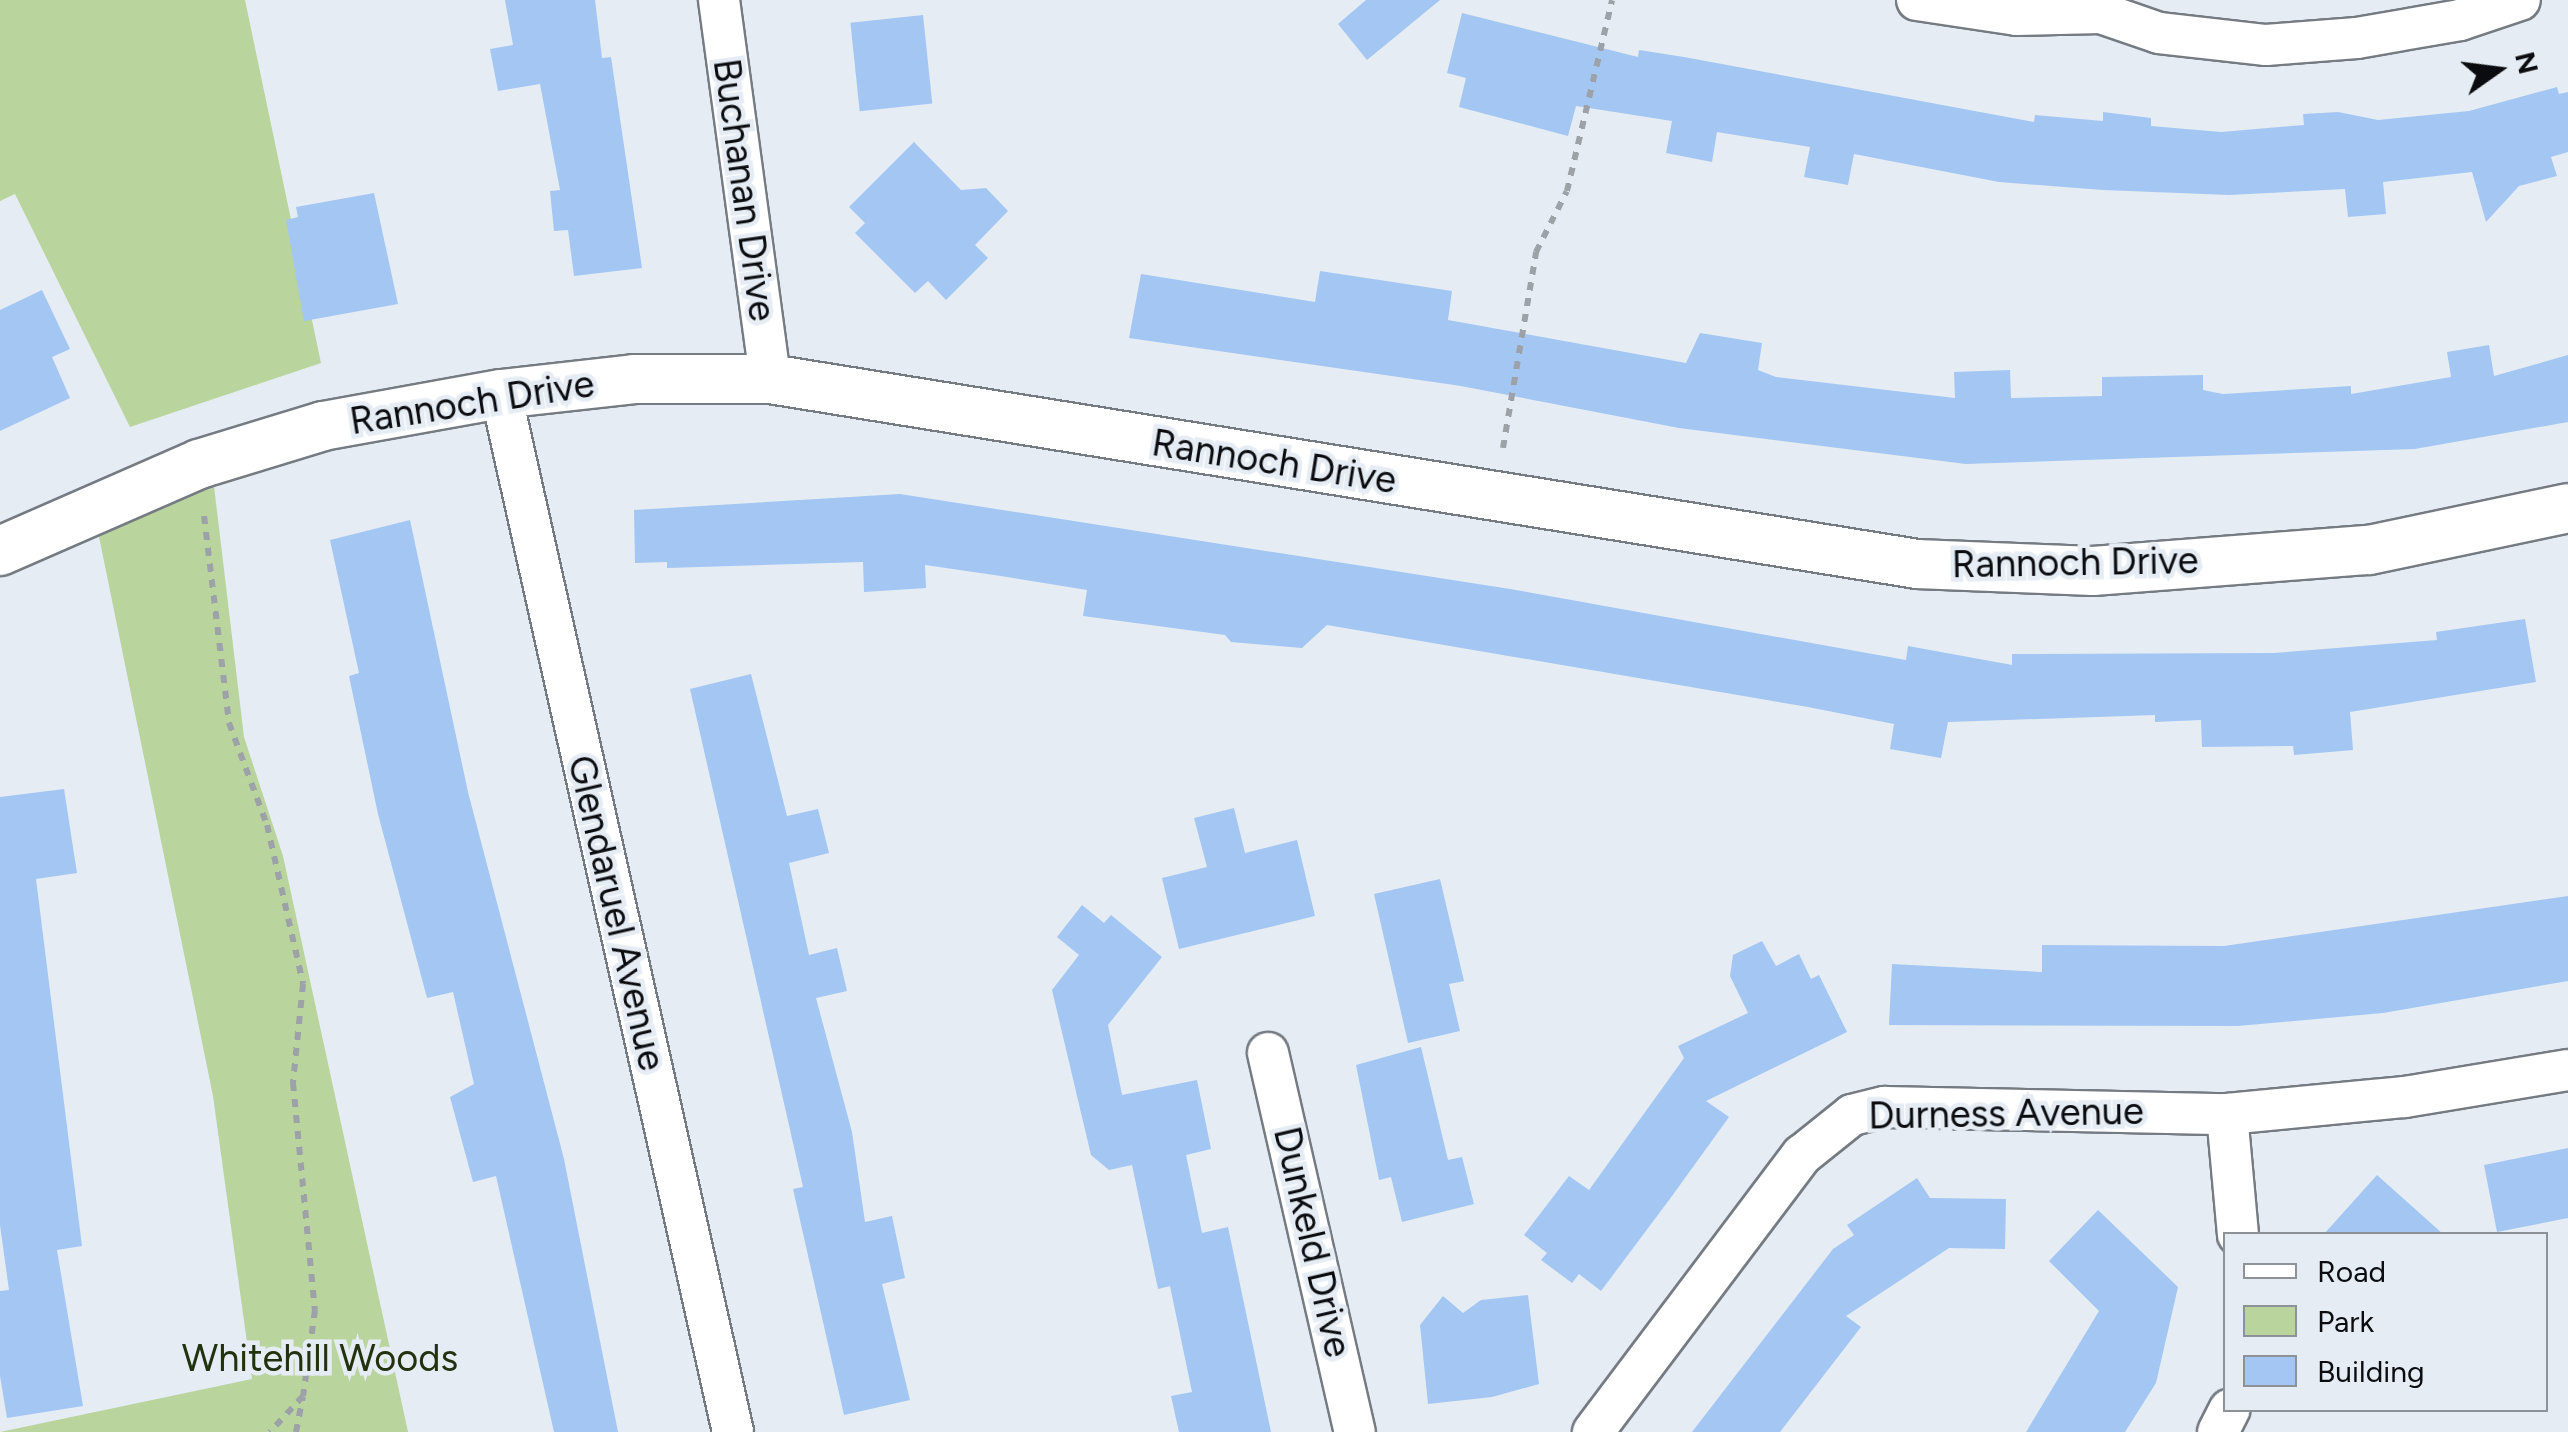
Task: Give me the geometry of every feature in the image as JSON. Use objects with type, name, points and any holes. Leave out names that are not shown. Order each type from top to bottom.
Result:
[{"type":"street","name":"Buchanan Drive","points":[[719,0],[770,379]]},
{"type":"street","points":[[1917,0],[2017,15],[2102,7],[2159,33],[2266,45],[2374,35],[2520,0]]},
{"type":"street","name":"Rannoch Drive","points":[[0,551],[199,464],[322,426],[501,394],[634,380],[770,379],[1917,564],[2093,571],[2370,550],[2568,508]]},
{"type":"street","name":"Glendaruel Avenue","points":[[501,394],[733,1432]]},
{"type":"street","name":"Dunkeld Drive","points":[[1268,1053],[1354,1432]]},
{"type":"street","name":"Durness Avenue","points":[[1594,1432],[1802,1155],[1852,1115],[1885,1107],[2227,1114],[2404,1096],[2568,1070]]},
{"type":"street","points":[[2227,1114],[2238,1232]]},
{"type":"path","points":[[1494,498],[1536,252],[1567,191],[1612,0]]},
{"type":"path","points":[[199,464],[229,722],[267,825],[303,984],[293,1083],[315,1310],[296,1432]]},
{"type":"path","points":[[270,1432],[303,1396]]},
{"type":"green space","points":[[0,0],[245,0],[321,363],[130,427],[15,194],[0,201]]},
{"type":"green space","name":"Whitehill Woods","points":[[214,486],[244,737],[283,856],[408,1432],[0,1432],[252,1379],[213,1096],[97,527]]},
{"type":"building","points":[[505,0],[595,0],[602,58],[611,57],[642,268],[574,276],[568,230],[554,231],[550,191],[560,190],[540,84],[498,91],[490,49],[513,45]]},
{"type":"building","points":[[1366,0],[1440,0],[1367,60],[1338,24]]},
{"type":"building","points":[[1462,13],[1638,57],[1639,50],[1684,57],[2034,122],[2035,115],[2103,121],[2103,112],[2151,118],[2151,126],[2221,132],[2304,125],[2303,114],[2338,112],[2378,120],[2469,111],[2557,87],[2559,94],[2568,92],[2568,152],[2551,157],[2557,176],[2519,186],[2486,222],[2472,172],[2383,182],[2386,214],[2348,217],[2345,189],[2229,195],[2103,190],[1999,182],[1854,154],[1848,185],[1804,177],[1810,147],[1717,132],[1712,162],[1666,153],[1672,121],[1576,106],[1568,136],[1459,107],[1466,78],[1447,73]]},
{"type":"building","points":[[923,15],[932,104],[860,111],[850,23]]},
{"type":"building","points":[[914,142],[961,190],[986,188],[1008,211],[975,245],[988,258],[946,300],[928,281],[915,293],[855,233],[865,223],[849,207]]},
{"type":"building","points":[[374,193],[398,304],[304,321],[286,220],[298,217],[296,207]]},
{"type":"building","points":[[1320,271],[1452,291],[1448,320],[1686,363],[1700,333],[1762,343],[1758,370],[1776,377],[1955,398],[1954,372],[2010,370],[2011,398],[2102,396],[2102,377],[2203,375],[2203,390],[2223,394],[2351,386],[2351,394],[2451,377],[2447,352],[2489,345],[2494,376],[2568,355],[2568,422],[2415,449],[1966,464],[1679,428],[1461,386],[1129,338],[1141,274],[1315,302]]},
{"type":"building","points":[[42,290],[70,349],[52,357],[70,398],[0,431],[0,310]]},
{"type":"building","points":[[900,494],[1510,589],[1906,660],[1908,646],[2012,665],[2012,654],[2274,653],[2437,640],[2436,632],[2525,619],[2536,682],[2350,712],[2353,750],[2294,755],[2293,746],[2202,747],[2201,720],[2155,722],[2155,715],[1948,722],[1941,758],[1890,749],[1894,724],[1808,707],[1327,625],[1302,648],[1231,642],[1225,635],[1083,616],[1087,590],[1001,576],[925,565],[926,588],[864,592],[863,562],[667,568],[667,562],[635,563],[634,510]]},
{"type":"building","points":[[410,520],[468,792],[564,1159],[618,1432],[554,1432],[496,1176],[473,1182],[450,1097],[474,1084],[453,992],[427,998],[378,814],[349,676],[359,673],[330,540]]},
{"type":"building","points":[[751,674],[787,816],[818,809],[829,853],[789,863],[809,955],[837,948],[847,991],[816,998],[852,1132],[865,1222],[892,1216],[905,1278],[882,1284],[910,1400],[844,1415],[793,1189],[803,1187],[690,689]]},
{"type":"building","points":[[64,789],[77,873],[36,879],[82,1246],[57,1250],[83,1406],[7,1418],[0,1376],[0,1291],[9,1290],[0,1225],[0,797]]},
{"type":"building","points":[[1234,808],[1245,853],[1297,840],[1315,916],[1179,949],[1162,878],[1207,867],[1194,818]]},
{"type":"building","points":[[1440,879],[1464,981],[1449,984],[1460,1031],[1408,1043],[1374,894]]},
{"type":"building","points":[[2568,896],[2568,981],[2383,1013],[2238,1026],[1889,1025],[1892,964],[2042,972],[2042,945],[2224,946]]},
{"type":"building","points":[[1082,905],[1104,923],[1111,915],[1162,957],[1108,1025],[1122,1095],[1197,1080],[1211,1149],[1186,1155],[1202,1233],[1228,1227],[1271,1432],[1179,1432],[1171,1396],[1192,1392],[1170,1286],[1158,1289],[1132,1165],[1109,1170],[1091,1155],[1052,990],[1079,955],[1057,937]]},
{"type":"building","points":[[1762,941],[1776,966],[1799,954],[1811,979],[1819,975],[1847,1032],[1706,1101],[1729,1117],[1672,1196],[1601,1291],[1579,1274],[1572,1283],[1541,1260],[1547,1253],[1524,1235],[1569,1176],[1589,1190],[1684,1058],[1678,1046],[1748,1013],[1730,976],[1733,955]]},
{"type":"building","points":[[1421,1047],[1448,1160],[1462,1157],[1474,1204],[1402,1222],[1391,1177],[1379,1180],[1356,1065]]},
{"type":"building","points":[[2568,1148],[2568,1218],[2497,1232],[2484,1165]]},
{"type":"building","points":[[2377,1175],[2441,1232],[2326,1232]]},
{"type":"building","points":[[1917,1178],[1930,1198],[2006,1199],[2005,1249],[1949,1248],[1846,1316],[1861,1327],[1780,1432],[1692,1432],[1833,1249],[1854,1235],[1847,1225]]},
{"type":"building","points":[[2098,1210],[2178,1287],[2156,1383],[2125,1432],[2026,1432],[2099,1311],[2049,1261]]},
{"type":"building","points":[[1528,1295],[1539,1384],[1492,1397],[1428,1404],[1420,1325],[1443,1296],[1463,1313],[1481,1300]]}]
